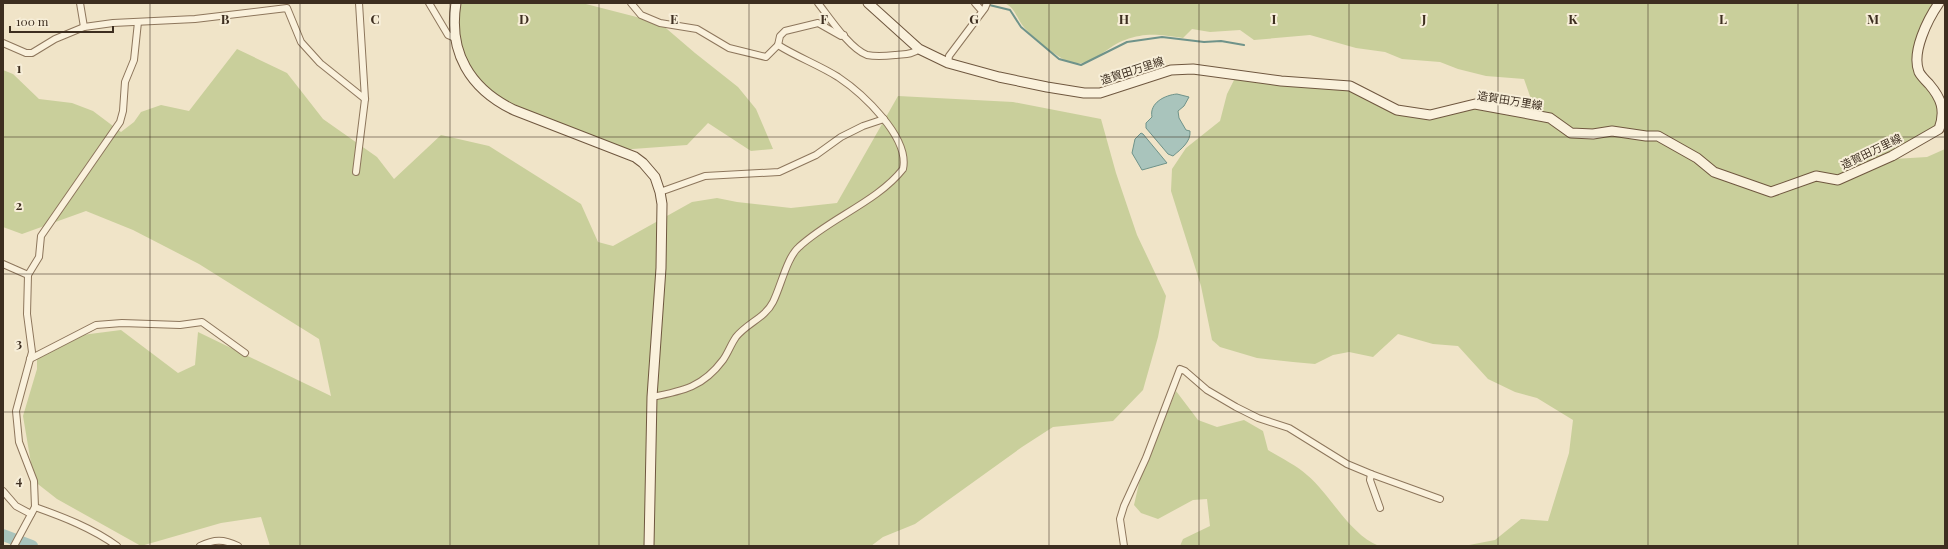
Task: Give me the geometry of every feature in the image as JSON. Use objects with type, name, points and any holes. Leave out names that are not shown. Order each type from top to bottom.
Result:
[{"type":"main road","points":[[456,3],[454,16],[455,38],[461,58],[475,82],[491,98],[514,110],[635,157],[650,170],[660,192],[662,204],[661,268],[652,398],[649,546]]},
{"type":"main road","name":"造賀田万里線","points":[[868,3],[919,49],[948,63],[999,77],[1084,93],[1107,92],[1171,70],[1193,69],[1281,80],[1350,86],[1397,110],[1430,115],[1475,104],[1550,118],[1571,133],[1593,134],[1612,131],[1646,136],[1658,136],[1697,158],[1714,172],[1771,192],[1816,176],[1838,180],[1844,178],[1892,156],[1939,129],[1942,110],[1938,95],[1919,74],[1917,66],[1918,48],[1923,33],[1933,11],[1939,3]]},
{"type":"street","points":[[80,3],[84,27]]},
{"type":"street","points":[[356,172],[365,99],[359,3]]},
{"type":"street","points":[[429,3],[448,35],[455,38]]},
{"type":"street","points":[[631,3],[641,15],[660,23],[698,29],[729,48],[766,57],[778,45],[780,36],[784,31],[818,23],[837,35],[844,35]]},
{"type":"street","points":[[818,3],[844,35],[858,49],[866,54],[878,56],[914,54],[919,49]]},
{"type":"street","points":[[975,3],[982,11]]},
{"type":"street","points":[[948,63],[949,56],[987,3]]},
{"type":"street","points":[[3,43],[26,53],[32,53],[55,39],[84,27],[113,23],[195,19],[287,8],[301,42],[320,63],[365,99]]},
{"type":"street","points":[[14,546],[35,507],[34,481],[19,442],[16,427],[16,411],[32,352],[28,314],[28,275],[39,257],[41,236],[120,122],[123,112],[124,82],[134,60],[138,22]]},
{"type":"street","points":[[652,398],[685,390],[701,382],[711,374],[723,360],[736,337],[766,312],[772,304],[792,256],[797,248],[812,235],[884,188],[896,178],[902,169],[903,155],[895,136],[884,119],[864,97],[838,77],[778,45]]},
{"type":"street","points":[[660,192],[704,176],[779,172],[816,155],[841,137],[863,126],[884,119]]},
{"type":"street","points":[[3,264],[28,275]]},
{"type":"street","points":[[30,359],[83,330],[96,325],[122,323],[180,325],[202,322],[245,353]]},
{"type":"street","points":[[1124,546],[1120,519],[1124,506],[1146,458],[1180,369],[1185,371],[1207,390],[1236,407],[1258,418],[1289,428],[1333,456],[1370,474],[1440,499]]},
{"type":"street","points":[[1370,474],[1370,480],[1380,508]]},
{"type":"street","points":[[3,491],[16,506],[31,514]]},
{"type":"street","points":[[35,507],[64,518],[106,538],[117,546]]},
{"type":"street","points":[[200,546],[217,539],[227,540],[238,546]]},
{"type":"green space","points":[[462,3],[582,3],[660,23],[738,87],[756,109],[773,149],[751,151],[708,123],[687,145],[619,150],[505,106],[461,58],[454,16]]},
{"type":"green space","points":[[1004,3],[1935,3],[1914,60],[1934,94],[1938,112],[1932,132],[1838,177],[1815,173],[1771,189],[1716,170],[1659,133],[1572,130],[1525,112],[1531,99],[1524,79],[1486,76],[1458,69],[1440,62],[1402,59],[1385,52],[1356,48],[1310,35],[1254,40],[1240,30],[1210,32],[1192,29],[1183,38],[1160,35],[1133,37],[1119,43],[1086,62],[1072,63],[1060,57],[1032,36],[1023,26],[1011,7]]},
{"type":"green space","points":[[237,49],[287,73],[323,119],[377,157],[394,179],[441,135],[489,146],[581,204],[598,242],[613,246],[692,202],[717,198],[737,202],[791,208],[837,203],[898,96],[1013,102],[1101,119],[1116,173],[1137,235],[1166,296],[1158,337],[1143,390],[1113,421],[1053,427],[1022,447],[915,524],[883,537],[871,546],[270,546],[261,517],[221,523],[141,546],[57,499],[34,481],[23,416],[37,369],[37,358],[82,335],[121,330],[178,373],[195,365],[198,332],[331,396],[319,339],[199,264],[133,230],[86,211],[22,234],[3,227],[3,70],[13,74],[39,99],[72,103],[93,111],[121,132],[134,122],[141,112],[161,105],[189,111]]},
{"type":"green space","points":[[1242,79],[1349,89],[1396,113],[1475,108],[1548,121],[1570,136],[1611,135],[1657,139],[1771,196],[1816,179],[1839,184],[1894,159],[1927,157],[1945,149],[1945,546],[1464,546],[1495,540],[1521,519],[1548,521],[1569,453],[1573,420],[1537,398],[1515,392],[1488,379],[1458,346],[1433,344],[1398,334],[1373,357],[1349,352],[1333,355],[1315,364],[1257,358],[1220,347],[1212,340],[1201,286],[1171,191],[1172,169],[1186,148],[1220,121],[1227,94],[1234,80]]},
{"type":"green space","points":[[1176,391],[1198,420],[1217,427],[1244,420],[1263,431],[1268,450],[1303,471],[1316,483],[1358,533],[1379,546],[1180,546],[1183,539],[1210,526],[1207,499],[1193,500],[1158,519],[1141,513],[1134,505],[1140,479]]},
{"type":"water","points":[[1177,94],[1189,97],[1184,106],[1178,111],[1179,118],[1186,130],[1190,131],[1190,135],[1185,145],[1173,156],[1168,154],[1146,128],[1146,123],[1152,117],[1155,104],[1163,98]]},
{"type":"water","points":[[1141,133],[1167,163],[1142,170],[1132,153],[1135,139]]},
{"type":"waterway","points":[[981,3],[1010,10],[1021,27],[1059,59],[1081,65],[1127,42],[1162,37],[1204,42],[1221,41],[1244,45]]},
{"type":"waterway","points":[[3,535],[32,546]]}]
